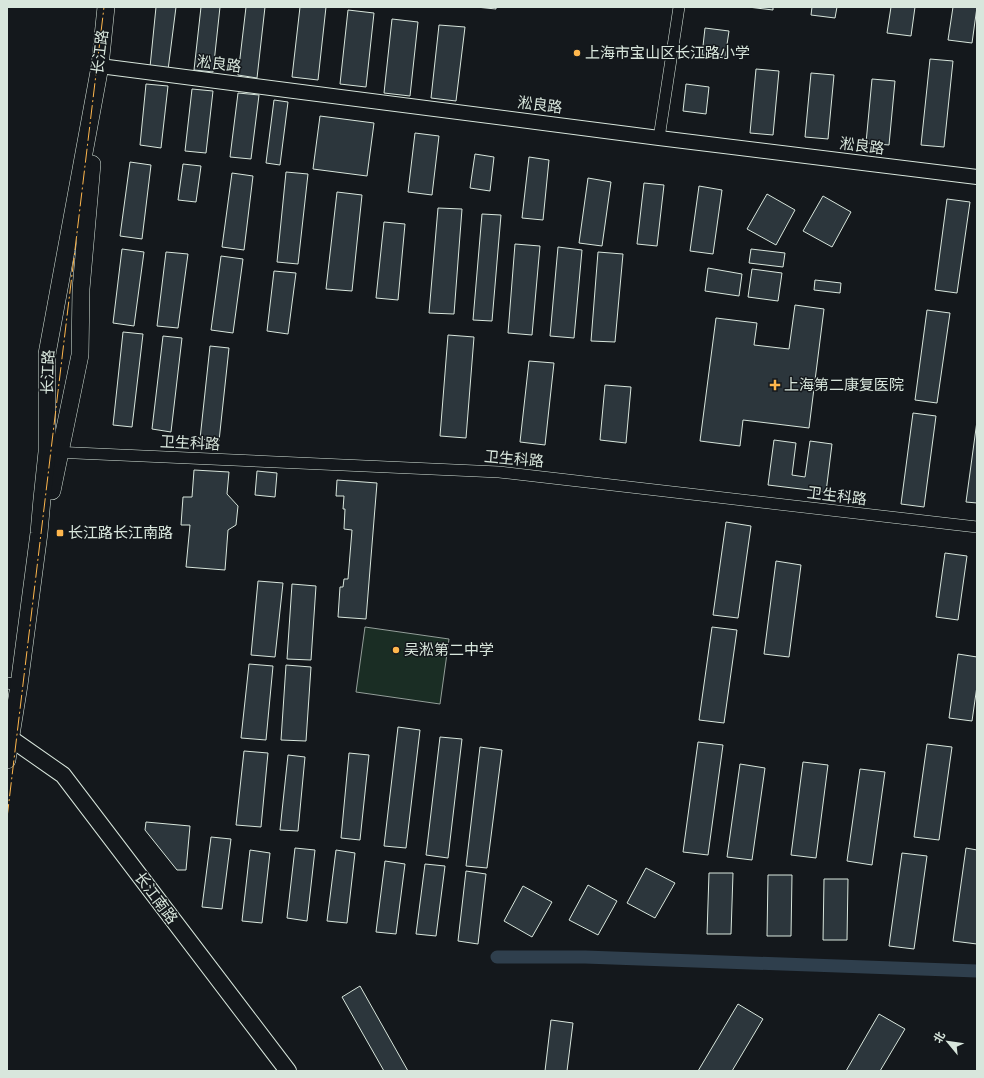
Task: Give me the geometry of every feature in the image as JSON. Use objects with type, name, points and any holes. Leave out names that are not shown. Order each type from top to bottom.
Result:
[{"type":"main road","name":"长江路","points":[[53,452],[47,354],[100,66],[106,7]]},
{"type":"main road","points":[[7,760],[10,738],[13,684],[39,533],[52,494],[53,452],[80,355],[81,289],[100,66]]},
{"type":"main road","name":"长江南路","points":[[10,738],[62,775],[288,1071]]},
{"type":"street","points":[[660,138],[679,7]]},
{"type":"street","name":"淞良路","points":[[100,66],[977,177]]},
{"type":"street","name":"卫生科路","points":[[53,452],[499,472],[977,527]]},
{"type":"green space","points":[[365,627],[449,639],[440,704],[356,692]]},
{"type":"building","points":[[156,7],[176,7],[168,70],[150,67]]},
{"type":"building","points":[[201,7],[220,7],[213,72],[194,70]]},
{"type":"building","points":[[246,7],[265,7],[257,78],[238,75]]},
{"type":"building","points":[[300,7],[326,7],[318,80],[292,77]]},
{"type":"building","points":[[476,7],[496,7],[496,9]]},
{"type":"building","points":[[748,7],[773,7],[773,10]]},
{"type":"building","points":[[812,7],[837,7],[835,18],[811,15]]},
{"type":"building","points":[[891,7],[915,7],[911,36],[887,33]]},
{"type":"building","points":[[953,7],[977,7],[972,43],[948,40]]},
{"type":"building","points":[[348,10],[374,13],[366,87],[340,84]]},
{"type":"building","points":[[392,19],[418,22],[410,96],[384,93]]},
{"type":"building","points":[[439,25],[465,27],[456,101],[431,98]]},
{"type":"building","points":[[705,28],[729,31],[725,58],[702,55]]},
{"type":"building","points":[[930,59],[953,61],[944,147],[921,145]]},
{"type":"building","points":[[756,69],[779,71],[773,135],[750,133]]},
{"type":"building","points":[[811,73],[834,75],[828,139],[805,137]]},
{"type":"building","points":[[872,79],[895,81],[889,145],[866,143]]},
{"type":"building","points":[[146,84],[168,86],[161,148],[140,145]]},
{"type":"building","points":[[686,84],[709,87],[706,114],[683,111]]},
{"type":"building","points":[[192,89],[213,91],[206,153],[185,151]]},
{"type":"building","points":[[238,93],[259,95],[251,159],[230,157]]},
{"type":"building","points":[[274,100],[288,102],[280,165],[266,163]]},
{"type":"building","points":[[320,116],[374,123],[367,176],[313,169]]},
{"type":"building","points":[[415,133],[439,136],[432,195],[408,192]]},
{"type":"building","points":[[475,154],[494,157],[490,191],[470,188]]},
{"type":"building","points":[[529,157],[549,160],[543,220],[522,218]]},
{"type":"building","points":[[130,162],[151,165],[142,239],[120,236]]},
{"type":"building","points":[[183,164],[201,166],[196,202],[178,200]]},
{"type":"building","points":[[286,172],[308,174],[298,264],[277,262]]},
{"type":"building","points":[[232,173],[253,176],[244,250],[222,247]]},
{"type":"building","points":[[588,178],[611,182],[602,246],[579,243]]},
{"type":"building","points":[[644,183],[664,185],[657,246],[637,244]]},
{"type":"building","points":[[699,186],[722,190],[713,254],[690,251]]},
{"type":"building","points":[[337,192],[362,195],[352,291],[326,289]]},
{"type":"building","points":[[767,194],[795,210],[776,245],[747,229]]},
{"type":"building","points":[[823,196],[851,212],[832,247],[803,231]]},
{"type":"building","points":[[947,199],[970,202],[957,293],[935,290]]},
{"type":"building","points":[[438,208],[462,209],[454,314],[429,313]]},
{"type":"building","points":[[482,214],[501,215],[492,321],[473,320]]},
{"type":"building","points":[[384,222],[405,224],[398,300],[376,298]]},
{"type":"building","points":[[515,244],[540,246],[532,335],[508,333]]},
{"type":"building","points":[[558,247],[582,250],[574,338],[550,336]]},
{"type":"building","points":[[122,249],[144,252],[134,326],[113,323]]},
{"type":"building","points":[[751,249],[785,253],[783,267],[749,263]]},
{"type":"building","points":[[166,252],[188,254],[178,328],[157,326]]},
{"type":"building","points":[[598,252],[623,254],[615,342],[591,341]]},
{"type":"building","points":[[221,256],[243,259],[233,333],[211,330]]},
{"type":"building","points":[[708,268],[742,274],[739,296],[705,291]]},
{"type":"building","points":[[752,269],[782,273],[778,301],[748,297]]},
{"type":"building","points":[[274,271],[296,273],[288,334],[267,331]]},
{"type":"building","points":[[815,280],[841,283],[840,293],[814,290]]},
{"type":"building","points":[[795,305],[824,309],[809,428],[743,420],[740,446],[700,441],[716,318],[757,323],[754,345],[789,349]]},
{"type":"building","points":[[927,310],[950,313],[937,403],[915,400]]},
{"type":"building","points":[[123,332],[143,334],[132,427],[113,425]]},
{"type":"building","points":[[448,335],[474,337],[466,438],[440,436]]},
{"type":"building","points":[[163,336],[182,338],[171,432],[152,429]]},
{"type":"building","points":[[210,346],[229,348],[219,441],[200,439]]},
{"type":"building","points":[[529,361],[554,363],[545,445],[520,442]]},
{"type":"building","points":[[605,385],[631,387],[626,443],[600,440]]},
{"type":"building","points":[[913,413],[936,416],[924,507],[901,504]]},
{"type":"building","points":[[977,421],[977,503],[966,502]]},
{"type":"building","points":[[774,440],[796,443],[792,475],[805,477],[810,441],[832,444],[826,492],[768,485]]},
{"type":"building","points":[[194,470],[229,472],[227,494],[238,506],[236,525],[228,530],[225,570],[186,567],[190,525],[181,525],[183,497],[192,497]]},
{"type":"building","points":[[257,471],[277,473],[275,497],[255,495]]},
{"type":"building","points":[[337,480],[377,483],[366,619],[338,617],[340,587],[343,587],[344,579],[348,579],[352,530],[344,529],[344,496],[336,496]]},
{"type":"building","points":[[726,522],[751,526],[738,618],[713,615]]},
{"type":"building","points":[[945,553],[967,556],[958,620],[936,617]]},
{"type":"building","points":[[776,561],[801,565],[789,657],[764,654]]},
{"type":"building","points":[[258,581],[283,583],[275,657],[251,655]]},
{"type":"building","points":[[292,584],[316,586],[311,660],[287,659]]},
{"type":"building","points":[[712,627],[737,630],[724,723],[699,720]]},
{"type":"building","points":[[958,654],[977,657],[977,686],[972,721],[949,718]]},
{"type":"building","points":[[249,664],[273,666],[266,740],[241,738]]},
{"type":"building","points":[[286,665],[311,667],[306,741],[281,740]]},
{"type":"building","points":[[398,727],[420,730],[406,848],[384,846]]},
{"type":"building","points":[[440,737],[462,739],[448,858],[426,855]]},
{"type":"building","points":[[698,742],[723,745],[708,855],[683,852]]},
{"type":"building","points":[[927,744],[952,747],[939,840],[914,837]]},
{"type":"building","points":[[480,747],[502,750],[487,868],[466,866]]},
{"type":"building","points":[[244,751],[268,753],[261,827],[236,825]]},
{"type":"building","points":[[349,753],[369,755],[360,840],[341,838]]},
{"type":"building","points":[[288,755],[305,757],[298,831],[280,830]]},
{"type":"building","points":[[803,762],[828,765],[816,858],[791,855]]},
{"type":"building","points":[[740,764],[765,768],[752,860],[727,857]]},
{"type":"building","points":[[860,769],[885,772],[872,865],[847,861]]},
{"type":"building","points":[[146,822],[190,826],[186,870],[177,870],[145,830]]},
{"type":"building","points":[[211,837],[231,839],[222,909],[202,907]]},
{"type":"building","points":[[295,848],[315,850],[307,921],[287,918]]},
{"type":"building","points":[[966,848],[977,850],[977,944],[953,941]]},
{"type":"building","points":[[250,850],[270,853],[262,923],[242,921]]},
{"type":"building","points":[[336,850],[355,853],[347,923],[327,921]]},
{"type":"building","points":[[902,853],[927,856],[914,949],[889,946]]},
{"type":"building","points":[[385,861],[405,864],[396,934],[376,932]]},
{"type":"building","points":[[425,864],[445,866],[436,936],[416,934]]},
{"type":"building","points":[[646,868],[675,883],[655,918],[627,903]]},
{"type":"building","points":[[466,871],[486,874],[478,944],[458,941]]},
{"type":"building","points":[[709,873],[733,873],[731,934],[707,934]]},
{"type":"building","points":[[768,875],[792,875],[791,936],[767,936]]},
{"type":"building","points":[[824,879],[848,879],[847,940],[823,940]]},
{"type":"building","points":[[588,885],[617,901],[598,935],[569,920]]},
{"type":"building","points":[[523,886],[552,902],[532,937],[504,921]]},
{"type":"building","points":[[360,986],[408,1071],[384,1071],[342,997]]},
{"type":"building","points":[[738,1004],[763,1019],[732,1071],[698,1071]]},
{"type":"building","points":[[879,1014],[905,1029],[880,1071],[846,1071]]},
{"type":"building","points":[[551,1020],[573,1023],[567,1071],[545,1071]]},
{"type":"waterway","points":[[497,957],[585,957],[977,971]]},
{"type":"power","points":[[7,818],[104,7]]},
{"type":"place","name":"上海市宝山区长江路小学","points":[[577,53]]},
{"type":"place","name":"上海第二康复医院","points":[[775,385]]},
{"type":"place","name":"长江路长江南路","points":[[60,533]]},
{"type":"place","name":"吴淞第二中学","points":[[396,650]]}]
